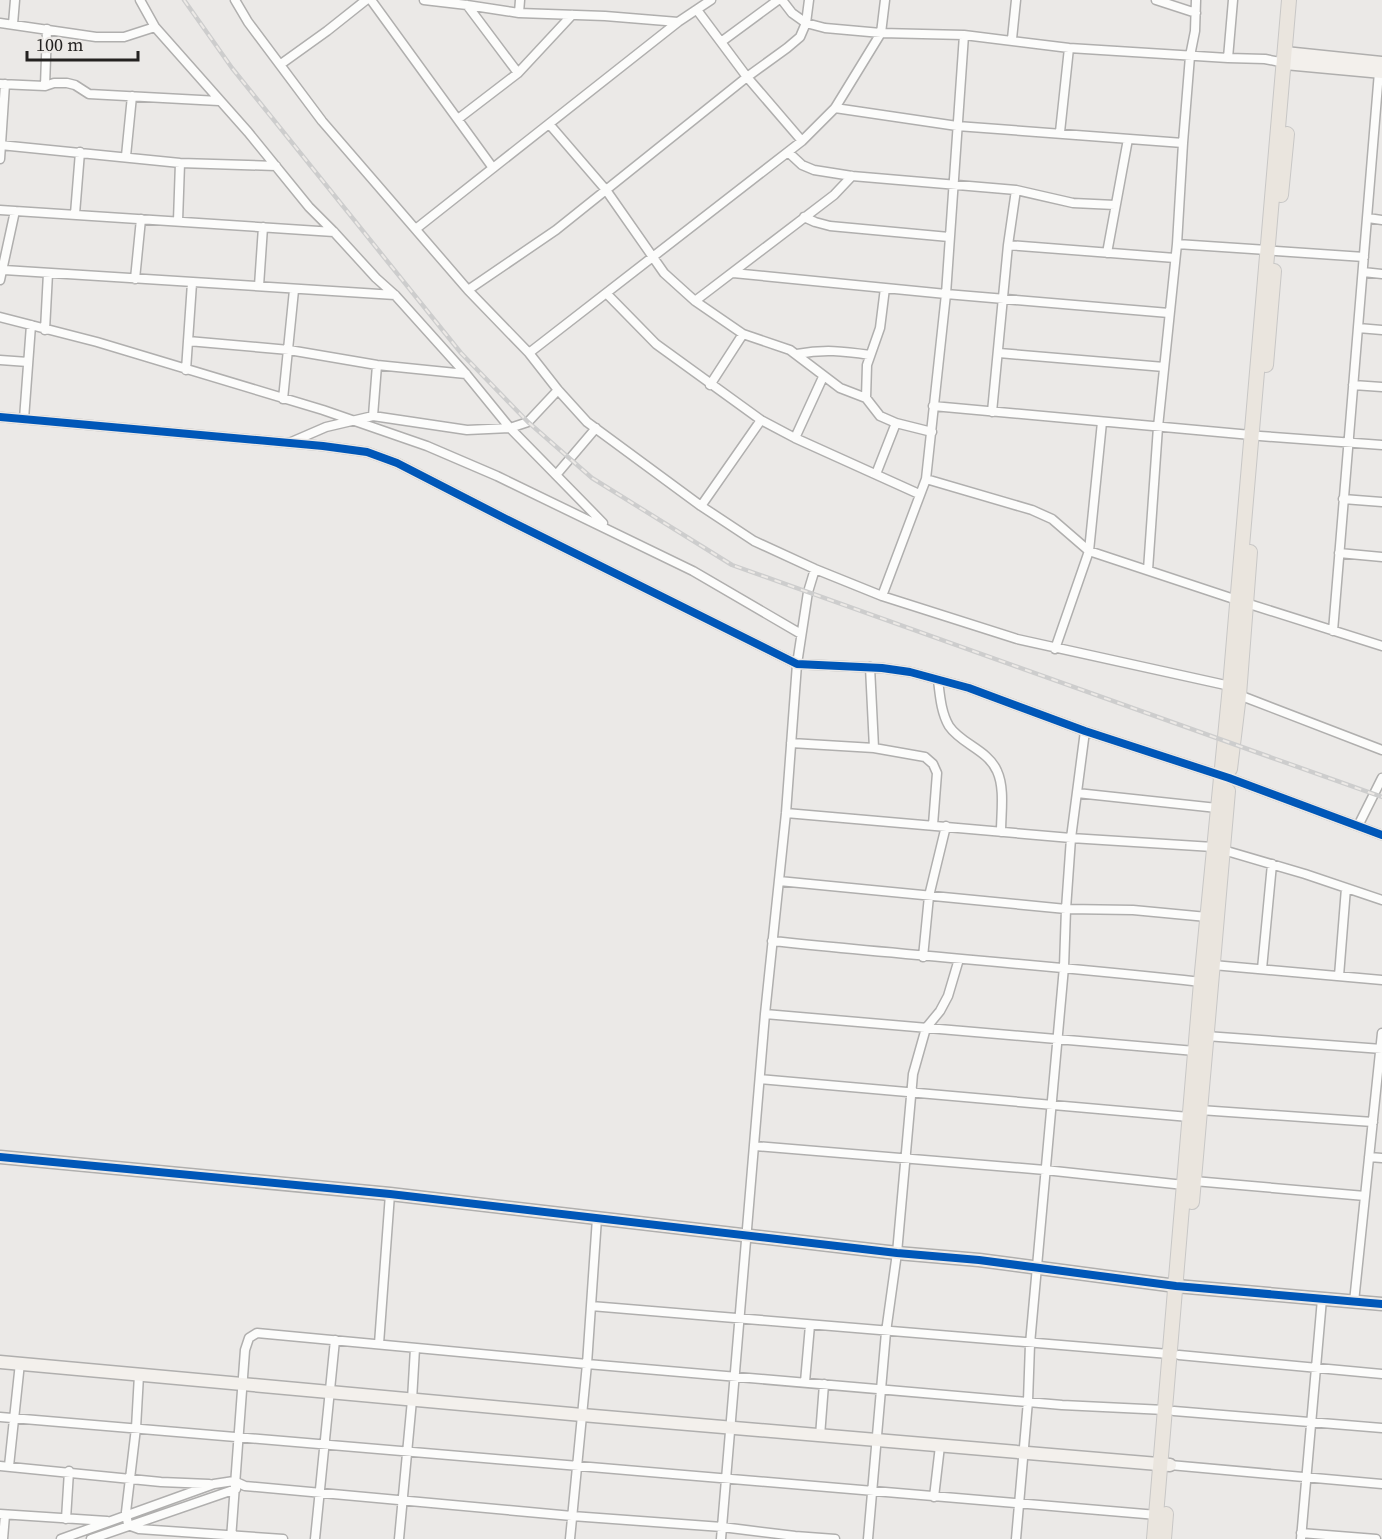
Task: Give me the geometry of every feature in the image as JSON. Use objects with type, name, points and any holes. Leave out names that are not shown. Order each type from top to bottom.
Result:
[{"type":"main road","points":[[1289,0],[1289,58]]},
{"type":"main road","points":[[1154,1539],[1165,1464],[1195,1113],[1213,965],[1218,848],[1234,691],[1289,58],[1299,0]]},
{"type":"main road","points":[[1195,1113],[1195,1051],[1201,982],[1207,917],[1218,848],[1217,808],[1225,777]]},
{"type":"main road","points":[[1164,1539],[1165,1464]]},
{"type":"street","points":[[13,24],[15,0]]},
{"type":"street","points":[[140,0],[155,27],[309,207],[466,374],[510,428],[607,528]]},
{"type":"street","points":[[235,0],[248,22],[322,121],[417,228],[468,290],[529,353],[587,422],[700,506],[754,541],[882,596],[1017,639],[1234,691],[1382,750]]},
{"type":"street","points":[[281,64],[327,32],[366,0]]},
{"type":"street","points":[[371,0],[493,168]]},
{"type":"street","points":[[424,0],[467,4],[519,14],[678,22]]},
{"type":"street","points":[[519,14],[520,0]]},
{"type":"street","points":[[417,228],[678,22],[711,0]]},
{"type":"street","points":[[721,42],[780,0],[806,23],[825,28],[881,33],[964,35],[1012,39],[1069,48],[1190,56],[1289,58],[1381,69],[1377,163],[1364,258],[1334,631]]},
{"type":"street","points":[[468,290],[556,230],[800,37],[806,23],[809,0]]},
{"type":"street","points":[[529,353],[802,141],[835,108],[881,33],[885,0]]},
{"type":"street","points":[[1012,39],[1016,0]]},
{"type":"street","points":[[1156,0],[1172,3],[1196,13]]},
{"type":"street","points":[[1148,570],[1158,427],[1177,244],[1183,143],[1190,56],[1195,31],[1196,0]]},
{"type":"street","points":[[1228,58],[1233,0]]},
{"type":"street","points":[[467,4],[518,73]]},
{"type":"street","points":[[697,10],[747,77],[802,141]]},
{"type":"street","points":[[458,119],[518,73],[572,15]]},
{"type":"street","points":[[0,23],[96,37],[124,37],[155,27]]},
{"type":"street","points":[[45,86],[47,29]]},
{"type":"street","points":[[882,596],[926,479],[946,294],[964,35]]},
{"type":"street","points":[[1060,132],[1069,48]]},
{"type":"street","points":[[0,159],[3,84],[45,86],[67,83],[89,94],[219,100]]},
{"type":"street","points":[[126,156],[132,96]]},
{"type":"street","points":[[835,108],[957,126],[1183,143]]},
{"type":"street","points":[[550,125],[606,190],[664,273],[695,301],[743,334],[771,342],[797,354],[823,377],[840,388],[866,398],[876,412],[896,423],[932,432]]},
{"type":"street","points":[[1107,253],[1128,139]]},
{"type":"street","points":[[1,145],[180,163],[276,166]]},
{"type":"street","points":[[75,214],[80,152]]},
{"type":"street","points":[[788,152],[808,169],[852,176],[1016,190],[1073,204],[1115,205]]},
{"type":"street","points":[[178,221],[180,163]]},
{"type":"street","points":[[695,301],[834,195],[852,176]]},
{"type":"street","points":[[992,412],[1008,245],[1016,190]]},
{"type":"street","points":[[0,210],[334,232]]},
{"type":"street","points":[[0,280],[15,211]]},
{"type":"street","points":[[804,217],[830,226],[949,237]]},
{"type":"street","points":[[1368,218],[1382,220]]},
{"type":"street","points":[[135,279],[141,219]]},
{"type":"street","points":[[260,286],[263,227]]},
{"type":"street","points":[[1177,244],[1364,258]]},
{"type":"street","points":[[1008,245],[1175,258]]},
{"type":"street","points":[[4,270],[394,295]]},
{"type":"street","points":[[1363,272],[1382,274]]},
{"type":"street","points":[[45,330],[48,273]]},
{"type":"street","points":[[733,273],[1169,313]]},
{"type":"street","points":[[186,370],[192,283]]},
{"type":"street","points":[[866,398],[867,364],[880,328],[885,288]]},
{"type":"street","points":[[283,399],[294,290]]},
{"type":"street","points":[[607,294],[656,344],[761,420],[795,438],[919,494]]},
{"type":"street","points":[[0,316],[45,330],[97,342],[355,421],[427,446],[497,476],[693,571],[801,634]]},
{"type":"street","points":[[24,419],[31,325]]},
{"type":"street","points":[[1358,328],[1382,330]]},
{"type":"street","points":[[710,385],[743,334]]},
{"type":"street","points":[[188,341],[289,350],[377,365],[466,374]]},
{"type":"street","points":[[797,354],[829,350],[870,355]]},
{"type":"street","points":[[999,352],[1164,367]]},
{"type":"street","points":[[0,360],[28,362]]},
{"type":"street","points":[[373,416],[377,365]]},
{"type":"street","points":[[795,438],[823,377]]},
{"type":"street","points":[[1353,385],[1382,387]]},
{"type":"street","points":[[289,443],[326,427],[373,416],[467,429],[510,428],[528,422],[558,390]]},
{"type":"street","points":[[933,406],[1382,445]]},
{"type":"street","points":[[0,417],[358,450],[383,457],[797,664],[870,667],[910,672],[986,694],[1085,731],[1225,777],[1382,835]]},
{"type":"street","points":[[700,506],[761,420]]},
{"type":"street","points":[[1056,649],[1089,551],[1102,422]]},
{"type":"street","points":[[876,474],[896,423]]},
{"type":"street","points":[[556,475],[596,428]]},
{"type":"street","points":[[926,479],[1032,510],[1052,519],[1089,551],[1382,646]]},
{"type":"street","points":[[1343,499],[1382,502]]},
{"type":"street","points":[[1339,553],[1382,557]]},
{"type":"street","points":[[721,1539],[765,1014],[786,813],[797,664],[808,592],[815,569]]},
{"type":"street","points":[[870,667],[874,748]]},
{"type":"street","points":[[938,680],[943,714],[950,728],[982,753],[997,770],[1001,792],[1001,832]]},
{"type":"street","points":[[1016,1539],[1028,1401],[1030,1344],[1064,967],[1071,838],[1085,731]]},
{"type":"street","points":[[791,743],[874,748],[920,755],[933,764],[937,779],[933,825]]},
{"type":"street","points":[[1358,826],[1382,778]]},
{"type":"street","points":[[1077,793],[1217,808]]},
{"type":"street","points":[[786,813],[1071,838],[1218,848],[1382,900]]},
{"type":"street","points":[[923,957],[928,896],[946,826]]},
{"type":"street","points":[[1262,969],[1272,864]]},
{"type":"street","points":[[778,881],[1066,909],[1133,910],[1207,917]]},
{"type":"street","points":[[1339,976],[1347,888]]},
{"type":"street","points":[[772,941],[923,957],[1064,967],[1201,982]]},
{"type":"street","points":[[868,1539],[880,1389],[897,1253],[916,1060],[926,1028],[940,1011],[948,996],[959,959]]},
{"type":"street","points":[[1213,965],[1382,980]]},
{"type":"street","points":[[765,1014],[1195,1051]]},
{"type":"street","points":[[1354,1302],[1382,1033]]},
{"type":"street","points":[[1206,1036],[1381,1048]]},
{"type":"street","points":[[760,1079],[1052,1105],[1373,1122]]},
{"type":"street","points":[[755,1146],[1365,1196]]},
{"type":"street","points":[[0,1157],[390,1194],[1180,1286],[1382,1304]]},
{"type":"street","points":[[1369,1157],[1382,1158]]},
{"type":"street","points":[[379,1344],[390,1194]]},
{"type":"street","points":[[570,1539],[587,1364],[597,1218]]},
{"type":"street","points":[[1322,1299],[1301,1536],[1376,1539]]},
{"type":"street","points":[[591,1306],[1382,1374]]},
{"type":"street","points":[[805,1382],[810,1325]]},
{"type":"street","points":[[231,1537],[245,1350],[249,1338],[257,1333],[880,1389],[1382,1428]]},
{"type":"street","points":[[315,1539],[335,1340]]},
{"type":"street","points":[[399,1539],[415,1348]]},
{"type":"street","points":[[0,1362],[1382,1484]]},
{"type":"street","points":[[20,1363],[15,1419],[4,1466],[187,1484],[245,1486],[572,1516],[722,1527],[795,1538],[835,1539]]},
{"type":"street","points":[[128,1526],[126,1516],[140,1375]]},
{"type":"street","points":[[820,1436],[824,1384]]},
{"type":"street","points":[[0,1417],[1157,1515]]},
{"type":"street","points":[[934,1497],[940,1446]]},
{"type":"street","points":[[66,1519],[69,1472]]},
{"type":"street","points":[[61,1539],[214,1484]]},
{"type":"street","points":[[91,1539],[234,1486]]},
{"type":"street","points":[[3,1539],[2,1514],[111,1521]]},
{"type":"street","points":[[128,1526],[139,1529],[231,1537],[284,1539]]},
{"type":"railway","points":[[184,0],[232,68],[461,353],[528,422],[592,478],[732,565],[1382,797]]},
{"type":"cycle path","points":[[0,417],[367,452],[397,463],[797,664],[882,668],[910,672],[969,688],[1085,731],[1229,778],[1382,835]]},
{"type":"cycle path","points":[[0,1157],[390,1194],[897,1253],[979,1260],[1176,1286],[1382,1304]]}]
